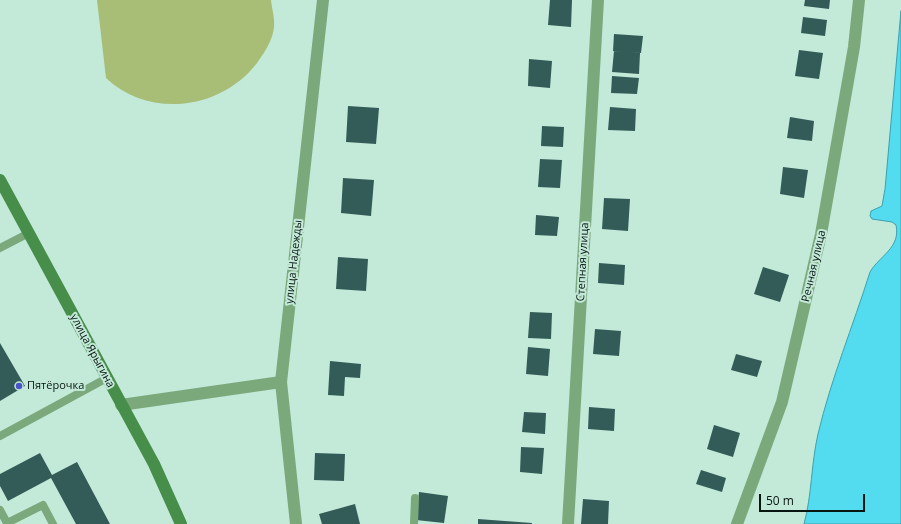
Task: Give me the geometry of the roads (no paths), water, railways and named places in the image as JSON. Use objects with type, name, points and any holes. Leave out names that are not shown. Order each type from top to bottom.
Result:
[{"type":"street","name":"улица Надежды","points":[[296,524],[281,382],[323,0]]},
{"type":"street","name":"Степная улица","points":[[568,524],[598,0]]},
{"type":"street","name":"Речная улица","points":[[737,524],[782,402],[822,234],[854,47],[859,0]]},
{"type":"street","name":"улица Ярыгина","points":[[0,180],[106,378],[154,464],[181,524]]},
{"type":"street","points":[[121,405],[281,382]]},
{"type":"lane","points":[[0,248],[29,233]]},
{"type":"lane","points":[[0,436],[106,378]]},
{"type":"lane","points":[[414,524],[415,498]]},
{"type":"lane","points":[[0,510],[7,523],[43,505],[53,524]]},
{"type":"water","points":[[901,11],[901,524],[804,524],[809,502],[818,434],[829,393],[870,272],[892,246],[897,233],[896,225],[892,222],[872,219],[870,216],[871,211],[882,206],[885,189]]},
{"type":"place","name":"Пятёрочка","points":[[19,386]]}]
